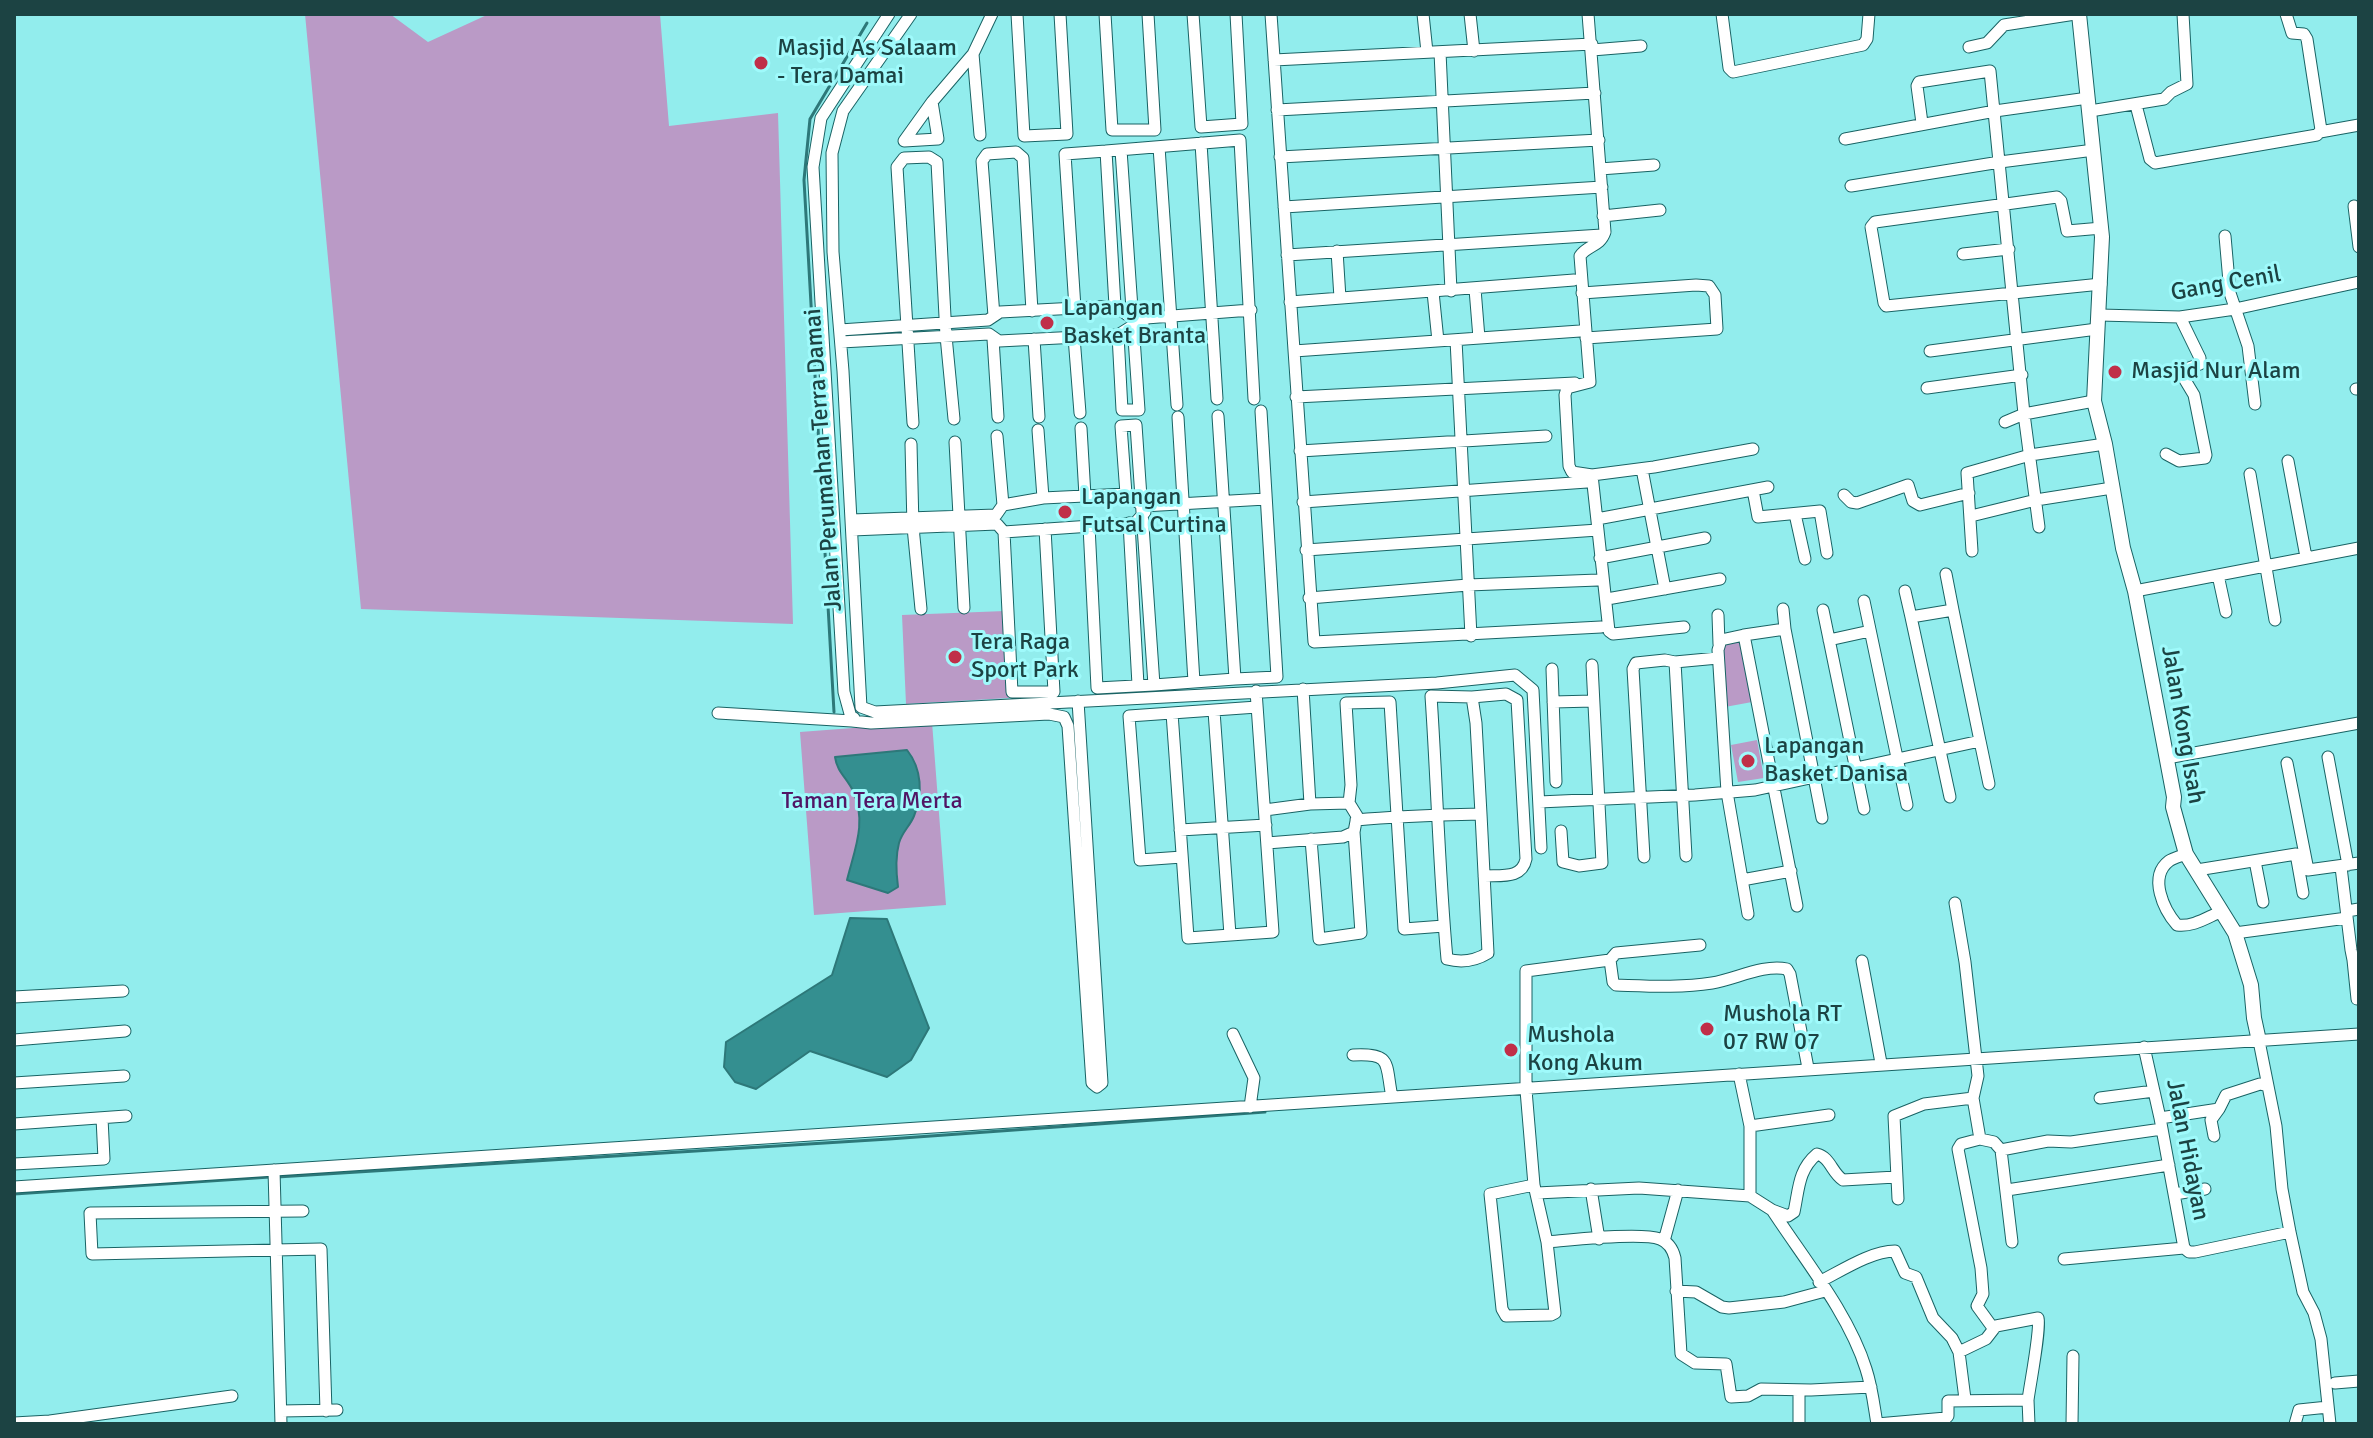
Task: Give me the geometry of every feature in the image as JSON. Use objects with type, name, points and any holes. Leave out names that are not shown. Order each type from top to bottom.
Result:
[{"type":"street","name":"Jalan Perumahan Terra Damai","points":[[852,721],[844,692],[813,167],[821,118],[888,14]]},
{"type":"street","name":"Jalan Perumahan Terra Damai","points":[[861,707],[831,206],[832,153],[843,111],[911,14]]},
{"type":"street","points":[[932,102],[973,54],[992,14]]},
{"type":"street","points":[[1017,14],[1024,136],[1067,134],[1060,14]]},
{"type":"street","points":[[1105,14],[1112,130],[1155,130],[1148,14]]},
{"type":"street","points":[[1193,14],[1201,127],[1242,124],[1236,14]]},
{"type":"street","points":[[1271,14],[1313,641],[1316,644],[1601,627]]},
{"type":"street","points":[[1423,14],[1441,101],[1451,291]]},
{"type":"street","points":[[1470,14],[1474,51]]},
{"type":"street","points":[[1296,397],[1590,382],[1583,335],[1580,256],[1598,244],[1605,232],[1588,14]]},
{"type":"street","points":[[1722,14],[1729,68],[1733,72],[1863,45],[1867,39],[1869,14]]},
{"type":"street","points":[[1969,47],[1987,43],[2004,25],[2077,14]]},
{"type":"street","name":"Jalan Kong Isah","points":[[2077,14],[2102,228],[2094,401],[2105,444],[2123,548],[2135,591],[2174,797],[2173,807],[2186,854],[2235,933],[2251,985],[2290,1232],[2303,1292],[2318,1324],[2330,1424]]},
{"type":"street","points":[[1845,139],[1995,111],[2136,105],[2164,99],[2187,84],[2183,14]]},
{"type":"street","points":[[2286,14],[2292,33],[2304,34],[2307,39],[2320,132]]},
{"type":"street","points":[[1274,60],[1641,46]]},
{"type":"street","points":[[973,54],[980,135]]},
{"type":"street","points":[[1922,123],[1919,82],[1988,70],[1991,74],[2024,414],[2039,527]]},
{"type":"street","points":[[1277,110],[1595,93]]},
{"type":"street","points":[[2136,105],[2150,159],[2155,163],[2359,125]]},
{"type":"street","points":[[1075,308],[1065,154],[1240,140],[1254,399]]},
{"type":"street","points":[[1280,157],[1599,140]]},
{"type":"street","points":[[1201,143],[1217,399]]},
{"type":"street","points":[[1159,147],[1194,682]]},
{"type":"street","points":[[1118,335],[1122,410],[1139,410],[1121,150]]},
{"type":"street","points":[[1851,186],[2094,150]]},
{"type":"street","points":[[1106,151],[1115,306]]},
{"type":"street","points":[[998,417],[982,161],[987,154],[1016,152],[1023,158],[1032,311]]},
{"type":"street","points":[[913,423],[897,167],[904,158],[929,157],[937,162],[945,330],[954,419]]},
{"type":"street","points":[[1600,169],[1654,165]]},
{"type":"street","points":[[1284,207],[1602,187]]},
{"type":"street","points":[[2101,284],[1886,306],[1871,227],[1875,222],[1927,213],[2057,197],[2061,201],[2066,231],[2102,228]]},
{"type":"street","points":[[2353,204],[2359,247]]},
{"type":"street","points":[[1603,216],[1660,210]]},
{"type":"street","points":[[1287,255],[1598,236],[1605,232]]},
{"type":"street","points":[[2225,236],[2230,293],[2248,346],[2255,404]]},
{"type":"street","points":[[1963,254],[2009,249]]},
{"type":"street","points":[[1337,251],[1340,298]]},
{"type":"street","points":[[1290,302],[1574,280]]},
{"type":"street","name":"Gang Cenil","points":[[1930,351],[2098,322],[2180,317],[2235,309],[2359,282]]},
{"type":"street","points":[[1294,351],[1479,338],[1717,329],[1715,295],[1709,286],[1582,293]]},
{"type":"street","points":[[1475,289],[1479,338]]},
{"type":"street","points":[[1433,292],[1438,341]]},
{"type":"street","points":[[945,330],[991,318],[1000,312],[1115,306],[1134,322]]},
{"type":"street","points":[[840,336],[945,330],[991,336],[999,341],[1118,335],[1134,322],[1251,312]]},
{"type":"street","points":[[2166,454],[2179,461],[2205,458],[2206,455],[2194,395],[2182,375],[2183,371],[2201,362],[2180,317]]},
{"type":"street","points":[[1074,337],[1080,413]]},
{"type":"street","points":[[1034,339],[1039,417]]},
{"type":"street","points":[[1456,340],[1471,636]]},
{"type":"street","points":[[1927,388],[2022,375]]},
{"type":"street","points":[[1581,383],[1567,388],[1565,395],[1569,466],[1572,472],[1590,478]]},
{"type":"street","points":[[2005,422],[2024,414],[2094,401]]},
{"type":"street","points":[[1089,526],[1097,688],[1277,677],[1261,411]]},
{"type":"street","points":[[1218,416],[1235,679]]},
{"type":"street","points":[[1126,494],[1121,426],[1136,425],[1154,685]]},
{"type":"street","points":[[1081,428],[1085,496]]},
{"type":"street","points":[[1038,430],[1043,498]]},
{"type":"street","points":[[997,436],[1012,692],[1054,692],[1045,529]]},
{"type":"street","points":[[1300,451],[1546,436]]},
{"type":"street","points":[[955,442],[964,608]]},
{"type":"street","points":[[911,444],[921,609]]},
{"type":"street","points":[[1972,551],[1967,473],[2030,455],[2105,444]]},
{"type":"street","points":[[1303,502],[1590,478],[1753,449]]},
{"type":"street","points":[[2288,461],[2306,557]]},
{"type":"street","points":[[1642,469],[1665,589]]},
{"type":"street","points":[[2250,474],[2275,620]]},
{"type":"street","points":[[1590,478],[1600,558],[1605,573],[1609,631],[1613,634],[1684,627]]},
{"type":"street","points":[[1844,495],[1857,503],[1908,485],[1913,501],[1920,505],[1969,493]]},
{"type":"street","points":[[1306,550],[1597,524],[1650,508],[1768,487]]},
{"type":"street","points":[[1971,516],[2036,500],[2112,488]]},
{"type":"street","points":[[1753,490],[1758,517],[1820,511],[1827,553]]},
{"type":"street","points":[[1000,519],[1043,498],[1126,494],[1143,509],[1266,503]]},
{"type":"street","points":[[851,525],[1000,519],[1045,529],[1135,523],[1143,509]]},
{"type":"street","points":[[1795,514],[1805,559]]},
{"type":"street","points":[[1129,523],[1138,685]]},
{"type":"street","points":[[1600,558],[1705,538]]},
{"type":"street","points":[[2135,591],[2359,548]]},
{"type":"street","points":[[1946,574],[1989,784]]},
{"type":"street","points":[[2218,575],[2226,612]]},
{"type":"street","points":[[1607,599],[1720,579]]},
{"type":"street","points":[[1309,598],[1468,585],[1598,580]]},
{"type":"street","points":[[1905,591],[1950,797]]},
{"type":"street","points":[[1864,601],[1907,805]]},
{"type":"street","points":[[1783,609],[1822,818]]},
{"type":"street","points":[[1823,610],[1864,809]]},
{"type":"street","points":[[1911,617],[1953,610]]},
{"type":"street","points":[[1718,615],[1727,792],[1748,914]]},
{"type":"street","points":[[1719,644],[1726,638],[1785,629]]},
{"type":"street","points":[[1829,640],[1870,631]]},
{"type":"street","points":[[1744,635],[1797,906]]},
{"type":"street","points":[[1644,857],[1633,669],[1636,663],[1718,658]]},
{"type":"street","points":[[1675,662],[1686,856]]},
{"type":"street","points":[[1561,831],[1563,862],[1579,866],[1602,863],[1592,665]]},
{"type":"street","points":[[1552,669],[1556,782]]},
{"type":"street","points":[[852,721],[861,707],[875,712],[1437,683],[1515,675],[1533,690],[1541,848]]},
{"type":"street","points":[[1303,689],[1310,804]]},
{"type":"street","points":[[1172,713],[1188,938],[1273,932],[1256,691]]},
{"type":"street","points":[[1472,697],[1488,953],[1478,959],[1459,962],[1447,959],[1431,696],[1506,694],[1517,700],[1526,859],[1524,869],[1518,874],[1484,876]]},
{"type":"street","points":[[1064,717],[1068,726],[1092,1083],[1097,1087],[1102,1083],[1078,701]]},
{"type":"street","points":[[1064,717],[1078,701]]},
{"type":"street","points":[[1553,702],[1593,701]]},
{"type":"street","points":[[1311,839],[1319,939],[1361,933],[1357,816],[1349,803],[1351,785],[1346,703],[1390,702],[1404,929],[1444,926]]},
{"type":"street","points":[[1182,857],[1140,860],[1129,716],[1257,707]]},
{"type":"street","points":[[1214,711],[1230,935]]},
{"type":"street","points":[[718,713],[871,723],[1049,714],[1064,717]]},
{"type":"street","points":[[2167,758],[2359,723]]},
{"type":"street","points":[[1539,802],[1727,792],[1855,769],[1980,741]]},
{"type":"street","points":[[2328,757],[2349,865],[2359,999]]},
{"type":"street","points":[[2287,763],[2306,867],[2312,871],[2349,865]]},
{"type":"street","points":[[1265,810],[1349,803]]},
{"type":"street","points":[[1267,843],[1343,837],[1355,826],[1396,816],[1481,814]]},
{"type":"street","points":[[1180,830],[1266,825]]},
{"type":"street","points":[[2186,854],[2170,860],[2161,872],[2159,885],[2165,908],[2180,926],[2196,923],[2220,912]]},
{"type":"street","points":[[2197,870],[2296,854],[2303,893]]},
{"type":"street","points":[[2255,861],[2263,902]]},
{"type":"street","points":[[1742,880],[1791,871]]},
{"type":"street","points":[[1955,903],[1976,1057],[1978,1076],[1973,1098],[1980,1139]]},
{"type":"street","points":[[2235,933],[2351,913]]},
{"type":"street","points":[[1700,945],[1616,953],[1610,960],[1526,971],[1526,1090],[1536,1189],[1547,1242],[1555,1313],[1504,1315],[1490,1194],[1493,1191],[1536,1189],[1678,1190],[1750,1196],[1788,1216],[1794,1212],[1799,1178],[1817,1154],[1823,1156],[1843,1180],[1896,1177]]},
{"type":"street","points":[[1610,960],[1616,985],[1711,983],[1778,968],[1787,969],[1808,1068]]},
{"type":"street","points":[[1862,961],[1881,1063]]},
{"type":"street","points":[[14,997],[123,991]]},
{"type":"street","points":[[14,1040],[125,1031]]},
{"type":"street","points":[[1233,1034],[1254,1078],[1250,1107]]},
{"type":"street","points":[[14,1187],[274,1174],[1526,1090],[1881,1063],[2359,1034]]},
{"type":"street","name":"Jalan Hidayan","points":[[2144,1047],[2184,1248],[2195,1252],[2290,1232]]},
{"type":"street","points":[[1353,1055],[1375,1054],[1381,1057],[1385,1062],[1392,1097]]},
{"type":"street","points":[[1739,1074],[1750,1126],[1750,1196]]},
{"type":"street","points":[[14,1083],[124,1076]]},
{"type":"street","points":[[2214,1136],[2211,1120],[2226,1095],[2260,1084],[2268,1086]]},
{"type":"street","points":[[2100,1098],[2154,1091]]},
{"type":"street","points":[[1898,1199],[1894,1116],[1924,1104],[1973,1098]]},
{"type":"street","points":[[2001,1150],[2048,1141],[2071,1142],[2219,1109]]},
{"type":"street","points":[[1750,1126],[1829,1115]]},
{"type":"street","points":[[14,1124],[126,1116]]},
{"type":"street","points":[[14,1164],[104,1159],[102,1118]]},
{"type":"street","points":[[1993,1328],[1976,1305],[1983,1294],[1981,1268],[1958,1149],[1961,1144],[1980,1139],[1994,1142],[2001,1150],[2012,1242]]},
{"type":"street","points":[[2007,1190],[2169,1165]]},
{"type":"street","points":[[274,1174],[281,1424]]},
{"type":"street","points":[[1591,1189],[1599,1239]]},
{"type":"street","points":[[2175,1194],[2205,1189]]},
{"type":"street","points":[[1664,1241],[1678,1190]]},
{"type":"street","points":[[1772,1210],[1858,1348],[1871,1387],[1877,1424],[1946,1418],[1948,1400],[2028,1400]]},
{"type":"street","points":[[281,1411],[332,1410],[321,1249],[92,1254],[90,1213],[303,1211]]},
{"type":"street","points":[[1547,1242],[1640,1237],[1664,1241],[1675,1258],[1682,1356],[1695,1363],[1726,1364],[1731,1396],[1748,1396],[1761,1389],[1871,1387]]},
{"type":"street","points":[[2064,1259],[2184,1248]]},
{"type":"street","points":[[1676,1291],[1701,1294],[1729,1308],[1784,1302],[1822,1286],[1862,1261],[1895,1251],[1905,1273],[1916,1277],[1933,1318],[1952,1338],[1959,1352],[1965,1399]]},
{"type":"street","points":[[1959,1352],[1986,1339],[1993,1328],[2035,1318],[2039,1320],[2028,1400],[2029,1424]]},
{"type":"street","points":[[2072,1424],[2073,1356]]},
{"type":"street","points":[[2335,1383],[2359,1381]]},
{"type":"street","points":[[1799,1390],[1799,1424]]},
{"type":"street","points":[[14,1423],[49,1423],[232,1396]]},
{"type":"street","points":[[2295,1424],[2299,1410],[2328,1407]]},
{"type":"green space","points":[[305,14],[390,14],[428,42],[489,14],[660,14],[669,126],[778,113],[793,624],[361,609]]},
{"type":"green space","name":"Tera Raga Sport Park","points":[[1005,611],[1009,698],[906,704],[902,615]]},
{"type":"green space","points":[[1739,641],[1752,702],[1725,707],[1722,644]]},
{"type":"green space","name":"Taman Tera Merta","points":[[932,722],[946,905],[814,915],[800,732]]},
{"type":"green space","name":"Lapangan Basket Danisa","points":[[1757,740],[1764,778],[1738,782],[1731,745]]},
{"type":"water","points":[[907,750],[918,773],[919,799],[914,816],[899,843],[896,865],[898,887],[888,893],[847,880],[858,835],[859,813],[853,791],[835,757]]},
{"type":"water","points":[[850,918],[887,919],[929,1028],[911,1060],[887,1077],[810,1051],[756,1089],[735,1082],[724,1067],[726,1042],[832,975]]},
{"type":"waterway","points":[[834,712],[804,180],[810,119],[867,23]]},
{"type":"waterway","points":[[277,1177],[1265,1112]]},
{"type":"waterway","points":[[14,1194],[270,1177]]},
{"type":"place","name":"Masjid As Salaam - Tera Damai","points":[[761,63]]},
{"type":"place","name":"Lapangan Basket Branta","points":[[1047,323]]},
{"type":"place","name":"Masjid Nur Alam","points":[[2115,372]]},
{"type":"place","name":"Lapangan Futsal Curtina","points":[[1065,512]]},
{"type":"place","name":"Tera Raga Sport Park","points":[[955,657]]},
{"type":"place","name":"Lapangan Basket Danisa","points":[[1748,761]]},
{"type":"place","name":"Mushola RT 07 RW 07","points":[[1707,1029]]},
{"type":"place","name":"Mushola Kong Akum","points":[[1511,1050]]}]
